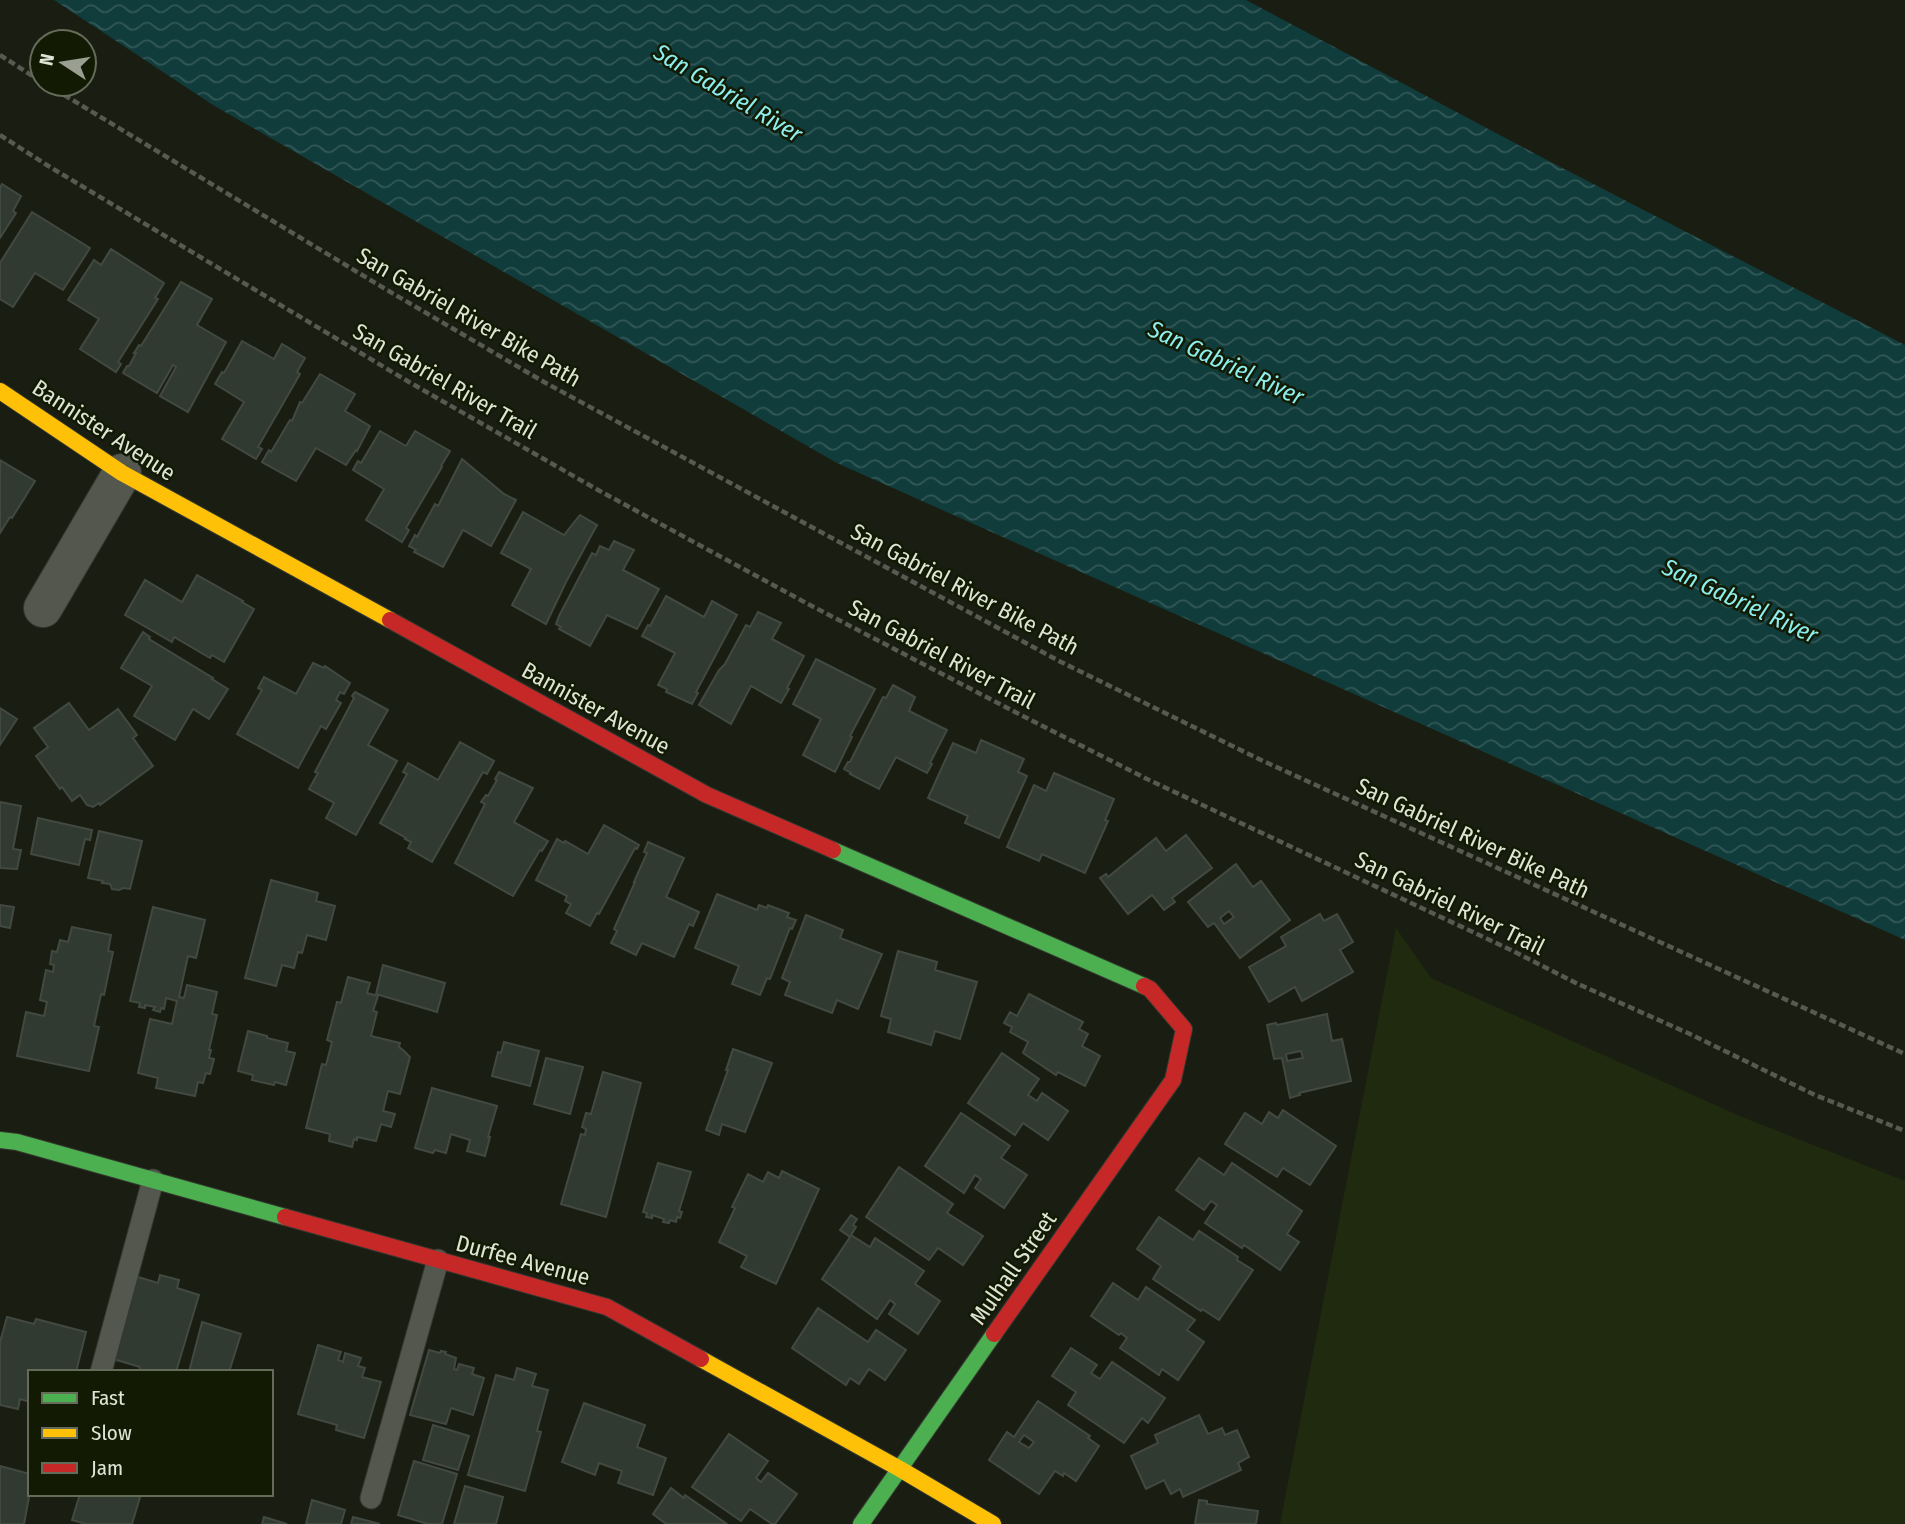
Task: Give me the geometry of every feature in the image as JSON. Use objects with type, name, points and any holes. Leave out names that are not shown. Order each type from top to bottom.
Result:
[{"type":"street","name":"Bannister Avenue","points":[[0,391],[122,473],[707,795],[1150,989],[1184,1029]]},
{"type":"street","points":[[43,608],[122,473]]},
{"type":"street","name":"Mulhall Street","points":[[861,1524],[1173,1080],[1184,1029]]},
{"type":"street","name":"Durfee Avenue","points":[[0,1140],[17,1142],[607,1307],[900,1469],[993,1524]]},
{"type":"lane","points":[[102,1370],[153,1180]]},
{"type":"lane","points":[[371,1498],[438,1260]]},
{"type":"path","name":"San Gabriel River Bike Path","points":[[0,55],[28,73]]},
{"type":"path","name":"San Gabriel River Bike Path","points":[[69,98],[544,382],[1061,662],[1261,760],[1905,1054]]},
{"type":"path","name":"San Gabriel River Trail","points":[[0,135],[409,382],[609,496],[808,604],[1147,779],[1578,984],[1690,1034],[1815,1096],[1905,1131]]},
{"type":"shaded area","points":[[1396,928],[1431,978],[1742,1117],[1905,1181],[1905,1524],[1280,1524]]},
{"type":"water","name":"San Gabriel River","points":[[54,0],[1246,0],[1545,159],[1905,345],[1905,940],[837,463],[213,105]]},
{"type":"building","points":[[2,184],[21,196],[13,211],[16,213],[0,238],[0,188]]},
{"type":"building","points":[[32,212],[90,248],[63,290],[35,273],[13,307],[0,299],[0,263]]},
{"type":"building","points":[[111,249],[164,283],[155,298],[158,299],[118,362],[121,364],[116,372],[80,349],[99,319],[68,300],[94,260],[101,265]]},
{"type":"building","points":[[181,282],[212,299],[197,325],[226,342],[188,412],[160,396],[176,367],[173,365],[157,393],[123,373]]},
{"type":"building","points":[[242,341],[274,359],[282,344],[305,358],[297,372],[300,374],[258,447],[262,449],[256,459],[222,439],[244,402],[215,384]]},
{"type":"building","points":[[320,374],[355,394],[345,411],[370,426],[346,465],[316,448],[296,481],[262,462],[290,420],[292,421],[300,402],[302,403]]},
{"type":"building","points":[[380,431],[406,446],[415,431],[450,451],[406,528],[409,530],[402,542],[366,520],[384,489],[353,470],[358,461],[361,463]]},
{"type":"building","points":[[462,459],[504,494],[516,500],[491,546],[463,530],[443,567],[414,552],[416,550],[409,546],[435,504],[438,506]]},
{"type":"building","points":[[0,460],[35,481],[0,533]]},
{"type":"building","points":[[523,512],[564,535],[580,515],[597,525],[546,624],[512,605],[531,569],[501,553]]},
{"type":"building","points":[[614,541],[634,550],[623,570],[659,589],[637,629],[607,615],[590,646],[559,629],[561,627],[556,624],[592,553],[596,555],[600,546],[609,550]]},
{"type":"building","points":[[197,575],[254,609],[224,662],[212,655],[210,658],[174,637],[172,642],[125,615],[145,580],[182,602]]},
{"type":"building","points":[[666,596],[704,617],[712,601],[737,615],[692,704],[666,692],[667,689],[658,685],[675,653],[642,636]]},
{"type":"building","points":[[758,612],[781,623],[772,639],[804,656],[781,703],[751,686],[731,724],[699,705],[746,625],[750,627]]},
{"type":"building","points":[[143,632],[149,639],[228,689],[209,719],[193,709],[175,740],[134,716],[152,686],[121,668]]},
{"type":"building","points":[[816,659],[875,689],[850,736],[852,737],[835,772],[803,755],[821,719],[793,704]]},
{"type":"building","points":[[313,663],[324,668],[325,666],[350,683],[344,694],[340,692],[336,700],[341,703],[326,729],[321,726],[298,768],[237,734],[262,690],[258,688],[264,677],[296,694]]},
{"type":"building","points":[[893,685],[915,697],[909,711],[947,730],[927,773],[896,757],[879,789],[844,769],[883,697],[886,698]]},
{"type":"building","points":[[355,692],[388,710],[368,745],[397,761],[356,835],[326,818],[334,803],[309,789]]},
{"type":"building","points":[[69,703],[89,730],[118,709],[137,735],[133,738],[153,766],[100,805],[99,803],[93,807],[87,805],[80,795],[72,801],[36,756],[48,747],[34,728]]},
{"type":"building","points":[[0,708],[17,719],[0,745]]},
{"type":"building","points":[[981,740],[1024,759],[1018,772],[1027,776],[999,838],[965,823],[968,816],[928,798],[953,743],[976,753]]},
{"type":"building","points":[[460,742],[494,761],[487,774],[483,772],[432,862],[408,848],[411,842],[406,838],[380,823],[407,774],[403,772],[408,763],[438,780]]},
{"type":"building","points":[[499,772],[533,788],[514,822],[548,841],[513,896],[455,863],[485,804],[481,802],[488,796]]},
{"type":"building","points":[[1054,773],[1114,799],[1105,820],[1108,821],[1085,873],[1042,854],[1039,861],[1007,847],[1034,785],[1046,791]]},
{"type":"building","points":[[0,802],[21,806],[13,849],[21,850],[17,869],[0,868]]},
{"type":"building","points":[[38,818],[92,830],[90,840],[85,839],[79,865],[31,854]]},
{"type":"building","points":[[604,825],[639,845],[590,926],[566,913],[571,904],[565,901],[567,896],[536,880],[557,839],[588,854]]},
{"type":"building","points":[[99,831],[142,841],[130,889],[112,889],[110,884],[88,878]]},
{"type":"building","points":[[1186,835],[1212,868],[1172,898],[1175,902],[1164,910],[1152,895],[1128,914],[1100,878],[1106,874],[1108,877],[1156,838],[1166,851]]},
{"type":"building","points":[[648,842],[684,858],[666,897],[699,912],[693,926],[689,924],[674,957],[642,943],[636,955],[611,943],[617,931],[614,929],[647,853],[644,852]]},
{"type":"building","points":[[1236,864],[1253,887],[1261,881],[1290,920],[1240,958],[1214,923],[1208,927],[1188,902]],"holes":[[[1229,911],[1234,917],[1224,924],[1220,918]]]},
{"type":"building","points":[[271,880],[318,893],[316,901],[335,906],[326,940],[307,935],[302,953],[298,952],[294,968],[282,965],[276,986],[245,978]]},
{"type":"building","points":[[717,894],[757,910],[759,905],[767,908],[768,905],[789,913],[787,917],[796,920],[760,995],[732,984],[739,966],[695,948]]},
{"type":"building","points":[[0,905],[14,907],[10,928],[0,926]]},
{"type":"building","points":[[153,907],[205,920],[196,958],[188,956],[179,997],[184,998],[187,985],[217,992],[212,1014],[217,1015],[209,1050],[209,1058],[214,1059],[210,1074],[206,1073],[203,1083],[198,1082],[195,1096],[156,1088],[158,1078],[138,1073],[150,1019],[172,1024],[177,1001],[166,998],[164,1009],[161,1008],[160,1012],[153,1010],[155,1007],[139,1007],[140,1003],[130,1001]]},
{"type":"building","points":[[1320,914],[1324,921],[1337,914],[1353,942],[1340,950],[1353,972],[1302,1001],[1295,987],[1269,1002],[1249,967],[1286,946],[1281,937]]},
{"type":"building","points":[[806,915],[843,930],[840,938],[882,954],[858,1009],[837,1000],[832,1013],[785,995],[790,982],[782,978]]},
{"type":"building","points":[[72,927],[111,935],[108,951],[113,952],[94,1026],[99,1027],[89,1071],[17,1056],[26,1012],[44,1016],[47,1002],[40,1000],[46,970],[53,972],[54,965],[50,964],[52,951],[57,952],[60,940],[68,942]]},
{"type":"building","points":[[898,951],[937,962],[935,970],[977,982],[960,1039],[935,1031],[931,1045],[888,1032],[891,1019],[881,1016]]},
{"type":"building","points":[[383,965],[445,983],[437,1012],[376,994]]},
{"type":"building","points":[[348,977],[370,983],[367,993],[378,996],[373,1011],[377,1012],[371,1036],[400,1043],[399,1047],[410,1057],[400,1094],[388,1091],[383,1111],[395,1114],[391,1127],[381,1124],[376,1141],[357,1137],[352,1147],[329,1141],[330,1134],[306,1128],[322,1064],[326,1065],[332,1042],[327,1040],[337,1002],[341,1003]]},
{"type":"building","points":[[1029,994],[1083,1022],[1079,1029],[1088,1034],[1082,1046],[1100,1056],[1085,1086],[1058,1072],[1056,1075],[1023,1053],[1028,1042],[1010,1032],[1012,1027],[1004,1023],[1010,1012],[1017,1016]]},
{"type":"building","points":[[1327,1014],[1332,1041],[1342,1039],[1351,1081],[1299,1093],[1300,1095],[1290,1098],[1282,1058],[1274,1059],[1267,1025]],"holes":[[[1301,1051],[1303,1058],[1287,1061],[1286,1054]]]},
{"type":"building","points":[[248,1031],[288,1043],[286,1051],[295,1053],[286,1085],[252,1080],[253,1075],[238,1071]]},
{"type":"building","points":[[504,1042],[539,1051],[530,1086],[492,1076],[498,1052],[501,1053]]},
{"type":"building","points":[[733,1049],[772,1063],[745,1132],[722,1124],[719,1135],[706,1130]]},
{"type":"building","points":[[1002,1053],[1039,1079],[1028,1095],[1037,1101],[1042,1093],[1068,1111],[1048,1140],[1023,1123],[1015,1135],[968,1103]]},
{"type":"building","points":[[546,1058],[583,1067],[570,1114],[534,1104]]},
{"type":"building","points":[[603,1072],[641,1083],[606,1217],[561,1204],[581,1134],[585,1135],[586,1129],[582,1127],[586,1113],[591,1114]]},
{"type":"building","points":[[432,1088],[497,1106],[485,1156],[467,1151],[470,1140],[451,1134],[446,1153],[415,1148]]},
{"type":"building","points":[[1283,1110],[1336,1146],[1310,1185],[1283,1168],[1277,1177],[1225,1144],[1245,1113],[1262,1124],[1269,1112],[1278,1118]]},
{"type":"building","points":[[961,1113],[1010,1146],[1001,1158],[1027,1175],[1004,1208],[975,1188],[981,1179],[975,1175],[964,1193],[925,1166]]},
{"type":"building","points":[[1199,1158],[1224,1175],[1232,1163],[1302,1211],[1287,1234],[1299,1242],[1280,1270],[1205,1223],[1217,1205],[1211,1201],[1204,1210],[1176,1190]]},
{"type":"building","points":[[658,1163],[691,1172],[679,1211],[682,1212],[676,1222],[663,1222],[664,1219],[652,1215],[652,1218],[646,1217],[647,1213],[643,1212]]},
{"type":"building","points":[[899,1167],[953,1204],[947,1213],[983,1236],[963,1265],[938,1248],[929,1260],[866,1217]]},
{"type":"building","points":[[782,1171],[819,1189],[776,1284],[741,1267],[747,1256],[719,1242],[748,1174],[763,1182],[768,1172],[779,1178]]},
{"type":"building","points":[[851,1215],[857,1219],[851,1235],[870,1247],[875,1238],[924,1271],[915,1284],[940,1301],[918,1334],[889,1314],[895,1304],[890,1300],[877,1319],[822,1279],[850,1237],[840,1230]]},
{"type":"building","points":[[1159,1217],[1193,1240],[1199,1231],[1253,1270],[1219,1320],[1153,1279],[1161,1266],[1137,1249]]},
{"type":"building","points":[[160,1275],[179,1280],[177,1288],[199,1295],[177,1370],[139,1370],[140,1367],[110,1358],[135,1276],[158,1283]]},
{"type":"building","points":[[1113,1283],[1138,1300],[1146,1287],[1195,1320],[1187,1330],[1204,1342],[1178,1380],[1162,1369],[1159,1375],[1120,1348],[1127,1338],[1091,1316]]},
{"type":"building","points":[[818,1308],[868,1342],[876,1330],[906,1350],[885,1380],[869,1369],[859,1384],[850,1378],[846,1385],[792,1348]]},
{"type":"building","points":[[7,1317],[34,1324],[36,1319],[86,1332],[76,1370],[28,1370],[28,1401],[20,1399],[18,1409],[0,1405],[0,1342]]},
{"type":"building","points":[[202,1322],[241,1334],[230,1370],[190,1370]]},
{"type":"building","points":[[318,1345],[341,1352],[338,1360],[343,1362],[345,1353],[361,1358],[358,1366],[365,1368],[362,1377],[381,1382],[364,1438],[336,1430],[337,1425],[298,1414]]},
{"type":"building","points":[[1071,1348],[1097,1365],[1091,1373],[1100,1379],[1112,1362],[1165,1398],[1148,1423],[1142,1418],[1124,1443],[1068,1405],[1076,1392],[1052,1376]]},
{"type":"building","points":[[429,1350],[446,1352],[445,1354],[456,1358],[454,1369],[457,1370],[459,1364],[474,1368],[472,1374],[484,1378],[473,1415],[451,1408],[446,1424],[410,1415]]},
{"type":"building","points":[[517,1368],[536,1374],[532,1386],[548,1390],[537,1431],[541,1432],[525,1491],[468,1475],[496,1375],[514,1380]]},
{"type":"building","points":[[1038,1401],[1090,1436],[1088,1438],[1099,1446],[1076,1481],[1055,1471],[1039,1494],[989,1460],[1007,1432],[1014,1437]],"holes":[[[1024,1435],[1034,1442],[1029,1448],[1019,1442]]]},
{"type":"building","points":[[584,1403],[645,1425],[637,1447],[666,1458],[653,1495],[618,1483],[622,1471],[599,1463],[595,1475],[562,1462]]},
{"type":"building","points":[[1199,1415],[1208,1434],[1222,1428],[1225,1435],[1237,1430],[1249,1457],[1238,1463],[1241,1470],[1183,1497],[1180,1489],[1171,1494],[1164,1480],[1146,1489],[1131,1456],[1158,1443],[1155,1435]]},
{"type":"building","points":[[433,1425],[469,1436],[458,1470],[423,1460]]},
{"type":"building","points":[[729,1434],[768,1461],[756,1478],[761,1482],[768,1473],[797,1494],[775,1524],[750,1509],[741,1521],[692,1487]]},
{"type":"building","points":[[414,1461],[457,1474],[442,1524],[428,1524],[398,1515]]},
{"type":"building","points":[[0,1466],[28,1473],[29,1496],[24,1524],[0,1524]]},
{"type":"building","points":[[465,1486],[503,1497],[496,1524],[454,1524]]},
{"type":"building","points":[[671,1488],[727,1524],[666,1524],[653,1514]]},
{"type":"building","points":[[79,1496],[140,1496],[132,1524],[86,1524],[72,1520]]},
{"type":"building","points":[[312,1500],[345,1510],[341,1524],[306,1524]]},
{"type":"building","points":[[1199,1500],[1207,1501],[1207,1504],[1258,1511],[1256,1524],[1195,1524]]},
{"type":"building","points":[[264,1517],[287,1524],[262,1524]]},
{"type":"building","points":[[353,1517],[380,1524],[351,1524]]},
{"type":"traffic: fast","points":[[833,850],[1144,986]]},
{"type":"traffic: fast","points":[[0,1140],[17,1142],[285,1217]]},
{"type":"traffic: fast","points":[[861,1524],[994,1334]]},
{"type":"traffic: slow","points":[[0,391],[122,473],[390,620]]},
{"type":"traffic: slow","points":[[701,1359],[900,1469],[993,1524]]},
{"type":"traffic: jam","points":[[390,620],[707,795],[833,850]]},
{"type":"traffic: jam","points":[[994,1334],[1173,1080],[1184,1029],[1150,989],[1144,986]]},
{"type":"traffic: jam","points":[[285,1217],[607,1307],[701,1359]]}]
